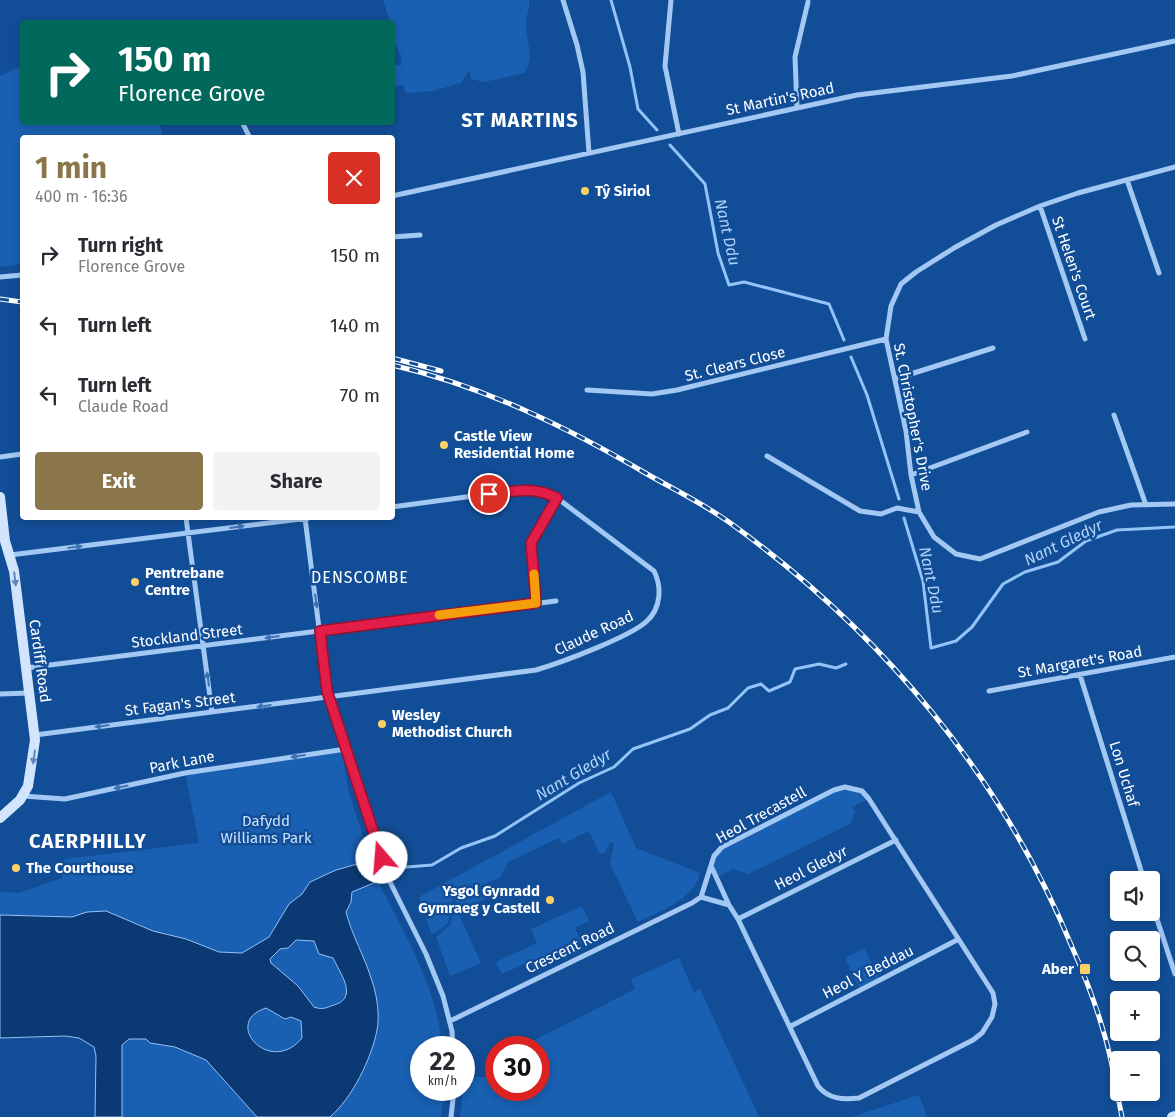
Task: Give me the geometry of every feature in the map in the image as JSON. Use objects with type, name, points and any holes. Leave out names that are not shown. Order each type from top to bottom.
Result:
[{"type":"main road","name":"Cardiff Road","points":[[0,497],[5,541],[14,571],[35,735],[31,774],[23,796],[0,818]]},
{"type":"street","points":[[563,0],[583,72],[589,153]]},
{"type":"street","points":[[672,0],[665,66],[679,134]]},
{"type":"street","points":[[797,108],[795,57],[807,1],[815,0]]},
{"type":"street","name":"St Martin's Road","points":[[395,195],[857,95],[1012,76],[1175,41]]},
{"type":"street","name":"St. Christopher's Drive","points":[[1175,167],[1040,206],[996,225],[954,248],[901,284],[891,306],[886,339],[906,432],[911,475],[919,512],[934,538],[956,554],[980,559],[1099,512],[1146,505],[1175,504]]},
{"type":"street","points":[[1127,180],[1159,273]]},
{"type":"street","name":"St Helen's Court","points":[[1040,206],[1085,339]]},
{"type":"street","points":[[395,237],[420,235]]},
{"type":"street","points":[[0,277],[20,276]]},
{"type":"street","name":"St. Clears Close","points":[[587,390],[652,394],[678,390],[886,339]]},
{"type":"street","points":[[895,379],[993,348]]},
{"type":"street","points":[[1114,415],[1146,505]]},
{"type":"street","points":[[911,475],[1027,432]]},
{"type":"street","points":[[0,457],[20,454]]},
{"type":"street","points":[[767,456],[860,511],[881,514],[897,508],[919,512]]},
{"type":"street","name":"Claude Road","points":[[329,698],[536,670],[573,657],[648,621],[659,598],[660,588],[654,571],[557,498],[542,492],[518,490],[395,507]]},
{"type":"street","points":[[536,603],[531,543],[557,498]]},
{"type":"street","points":[[186,520],[212,712]]},
{"type":"street","points":[[10,555],[290,520]]},
{"type":"street","points":[[305,520],[329,698],[387,876],[426,954],[450,1021],[452,1036]]},
{"type":"street","name":"Stockland Street","points":[[26,668],[203,647],[556,600]]},
{"type":"street","name":"St Margaret's Road","points":[[989,691],[1175,657]]},
{"type":"street","name":"Lon Uchaf","points":[[1080,675],[1141,871]]},
{"type":"street","points":[[0,694],[29,693]]},
{"type":"street","name":"St Fagan's Street","points":[[35,735],[329,698]]},
{"type":"street","name":"Park Lane","points":[[23,796],[65,798],[185,773],[346,749]]},
{"type":"street","name":"Heol Trecastell","points":[[701,897],[712,868],[714,856],[722,847],[834,790],[845,787],[862,791],[896,840],[956,940],[992,993],[995,1004],[992,1017],[982,1033],[973,1040],[859,1098],[847,1100],[835,1098],[824,1093],[818,1086],[791,1026],[712,868]]},
{"type":"street","name":"Heol Gledyr","points":[[738,919],[896,840]]},
{"type":"street","points":[[701,897],[729,905]]},
{"type":"street","name":"Crescent Road","points":[[450,1021],[701,897]]},
{"type":"street","points":[[1158,921],[1175,974]]},
{"type":"street","name":"Heol Y Beddau","points":[[791,1026],[956,940]]},
{"type":"street","points":[[451,1117],[453,1101]]},
{"type":"green space","points":[[383,0],[529,0],[526,24],[530,51],[529,62],[524,73],[484,82],[471,79],[470,72],[467,73],[461,83],[433,91],[406,93],[403,85],[395,87],[395,65],[400,65],[402,59],[395,41],[395,20],[389,20]]},
{"type":"green space","points":[[20,67],[20,125],[160,125],[162,135],[20,135],[20,264],[0,267],[0,76]]},
{"type":"green space","name":"Dafydd Williams Park","points":[[341,747],[349,793],[369,855],[368,861],[336,870],[310,882],[302,894],[289,904],[269,937],[242,953],[219,952],[186,939],[153,931],[106,912],[87,912],[72,917],[0,915],[0,892],[19,893],[62,878],[65,859],[199,843],[185,773]]},
{"type":"green space","points":[[854,787],[869,799],[852,807],[855,812],[850,824],[748,874],[733,869],[716,878],[713,861],[722,847],[834,790]]},
{"type":"green space","points":[[611,792],[636,848],[700,873],[697,882],[684,897],[666,909],[638,922],[610,864],[614,844],[610,842],[605,853],[600,854],[589,831],[562,844],[559,838],[508,862],[500,878],[453,896],[448,923],[432,935],[419,897]]},
{"type":"green space","points":[[376,882],[379,884],[419,963],[427,983],[434,1004],[440,1036],[410,1036],[410,1101],[443,1101],[441,1117],[330,1117],[346,1100],[360,1078],[374,1042],[378,1024],[377,999],[374,986],[346,912],[351,902],[352,892]]},
{"type":"green space","points":[[493,885],[497,893],[458,913],[481,963],[450,976],[436,937],[450,925],[456,898]]},
{"type":"green space","points":[[582,906],[589,921],[575,928],[582,943],[534,966],[531,961],[502,974],[496,962],[537,943],[531,929]]},
{"type":"green space","points":[[296,940],[314,941],[319,954],[333,958],[345,984],[345,997],[341,1002],[324,1008],[314,1007],[298,986],[271,963],[270,960],[280,949],[288,948]]},
{"type":"green space","points":[[864,948],[880,980],[860,990],[845,958]]},
{"type":"green space","points":[[679,958],[694,992],[700,989],[759,1117],[460,1117],[462,1101],[475,1101],[475,1077],[485,1077],[485,1101],[550,1101],[550,1036],[543,1036],[635,989],[631,979]]},
{"type":"green space","points":[[266,1008],[285,1019],[291,1017],[301,1021],[302,1038],[289,1049],[277,1052],[265,1050],[255,1043],[249,1034],[248,1024],[253,1015]]},
{"type":"green space","points":[[129,1039],[146,1039],[150,1043],[175,1047],[206,1060],[257,1117],[122,1117],[122,1045]]},
{"type":"green space","points":[[919,1095],[927,1117],[852,1117]]},
{"type":"shaded area","points":[[368,861],[376,882],[352,892],[351,902],[346,912],[374,987],[378,1006],[378,1018],[374,1042],[360,1078],[346,1100],[330,1117],[257,1117],[206,1060],[175,1047],[150,1043],[146,1039],[129,1039],[122,1045],[122,1117],[95,1117],[96,1056],[94,1047],[79,1038],[65,1036],[0,1038],[0,915],[72,917],[87,912],[106,911],[153,931],[186,939],[219,952],[242,953],[269,937],[289,904],[302,894],[310,882],[336,870]],"holes":[[[296,940],[314,941],[319,954],[333,958],[346,984],[347,991],[341,1002],[324,1008],[314,1007],[298,986],[271,963],[270,959],[280,949],[288,948]],[[266,1008],[285,1019],[291,1017],[301,1021],[302,1038],[289,1048],[277,1052],[265,1049],[255,1043],[249,1034],[248,1024],[253,1015]]]},
{"type":"waterway","name":"Nant Ddu","points":[[611,0],[630,67],[638,109],[657,130]]},
{"type":"waterway","name":"Nant Ddu","points":[[670,145],[705,184],[718,253],[729,285],[744,282],[829,304],[844,340]]},
{"type":"waterway","name":"Nant Ddu","points":[[851,357],[867,395],[899,499]]},
{"type":"waterway","name":"Nant Gledyr","points":[[904,518],[923,581],[931,648],[956,641],[972,627],[1003,584],[1025,572],[1058,562],[1086,541],[1117,530],[1175,527]]},
{"type":"waterway","name":"Nant Gledyr","points":[[369,870],[432,865],[461,848],[495,836],[579,783],[614,767],[633,749],[690,729],[710,715],[728,708],[748,688],[761,684],[769,691],[790,682],[795,669],[819,664],[836,668],[846,664]]},
{"type":"railway","points":[[0,299],[20,302]]},
{"type":"railway","points":[[395,359],[441,371]]},
{"type":"railway","points":[[395,366],[459,384],[492,396],[555,424],[701,504],[733,525],[787,567],[839,612],[887,661],[932,712],[973,767],[1010,824],[1043,884],[1089,988],[1109,1051],[1122,1117]]},
{"type":"slow traffic","points":[[439,615],[536,603],[534,574]]},
{"type":"place","name":"Tŷ Siriol","points":[[585,191]]},
{"type":"place","name":"Castle View Residential Home","points":[[444,445]]},
{"type":"place","name":"Pentrebane Centre","points":[[135,582]]},
{"type":"place","name":"Wesley Methodist Church","points":[[382,724]]},
{"type":"place","name":"The Courthouse","points":[[16,868]]},
{"type":"place","name":"Ysgol Gynradd Gymraeg y Castell","points":[[550,900]]},
{"type":"place","name":"Aber","points":[[1085,969]]},
{"type":"district","name":"ST MARTINS","points":[[520,120]]},
{"type":"district","name":"DENSCOMBE","points":[[360,577]]},
{"type":"district","name":"CAERPHILLY","points":[[88,841]]},
{"type":"route","points":[[382,858],[327,691],[320,631],[536,603],[531,543],[557,498],[535,490],[489,494]]}]
